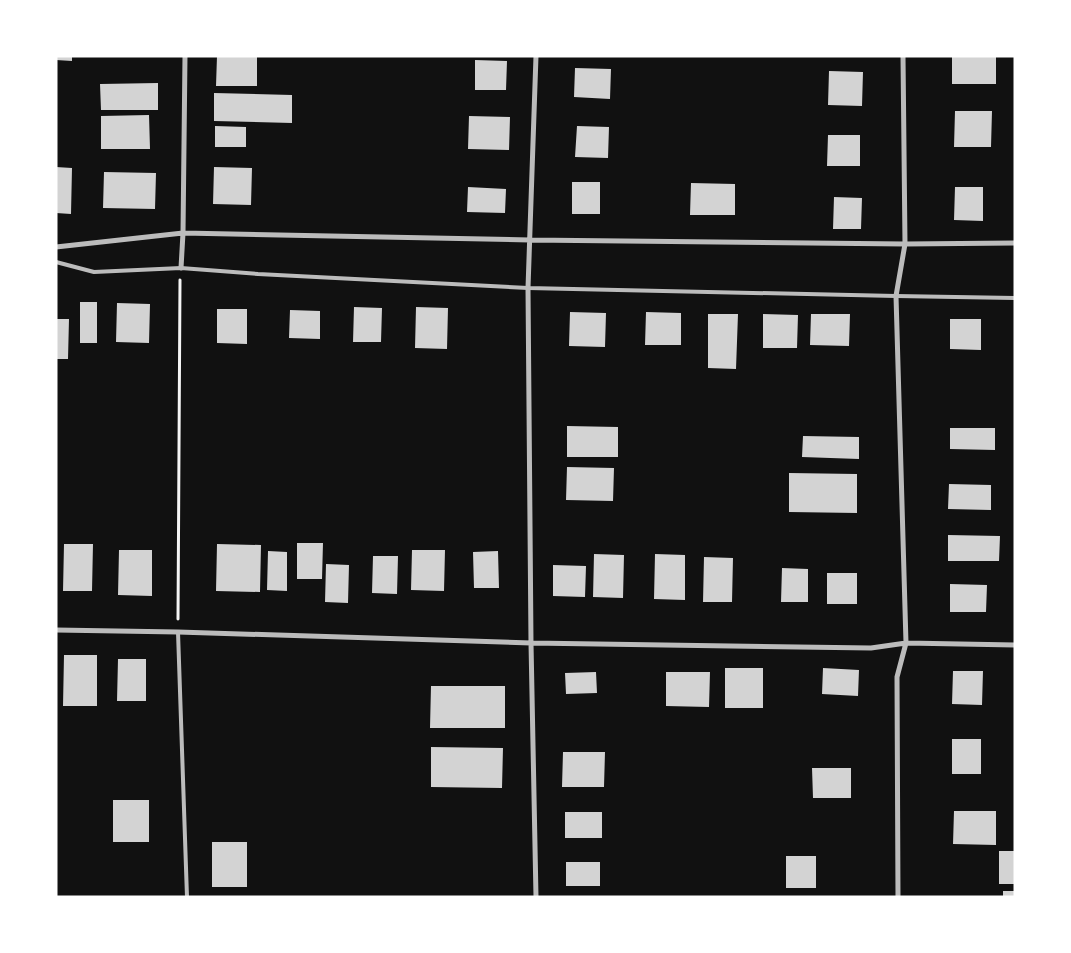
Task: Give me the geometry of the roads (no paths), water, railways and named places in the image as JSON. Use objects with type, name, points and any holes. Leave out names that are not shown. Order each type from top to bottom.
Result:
[{"type":"street","points":[[180,268],[183,233],[185,56]]},
{"type":"street","points":[[536,56],[528,288],[531,643],[536,897]]},
{"type":"street","points":[[898,897],[897,677],[906,643],[896,296],[905,244],[903,56]]},
{"type":"street","points":[[56,247],[183,233],[530,240],[905,244],[1015,243]]},
{"type":"street","points":[[56,630],[531,643],[871,648],[906,643],[1015,645]]},
{"type":"lane","points":[[56,262],[94,272],[180,268],[258,274],[528,288],[1015,298]]},
{"type":"lane","points":[[178,632],[187,897]]}]
